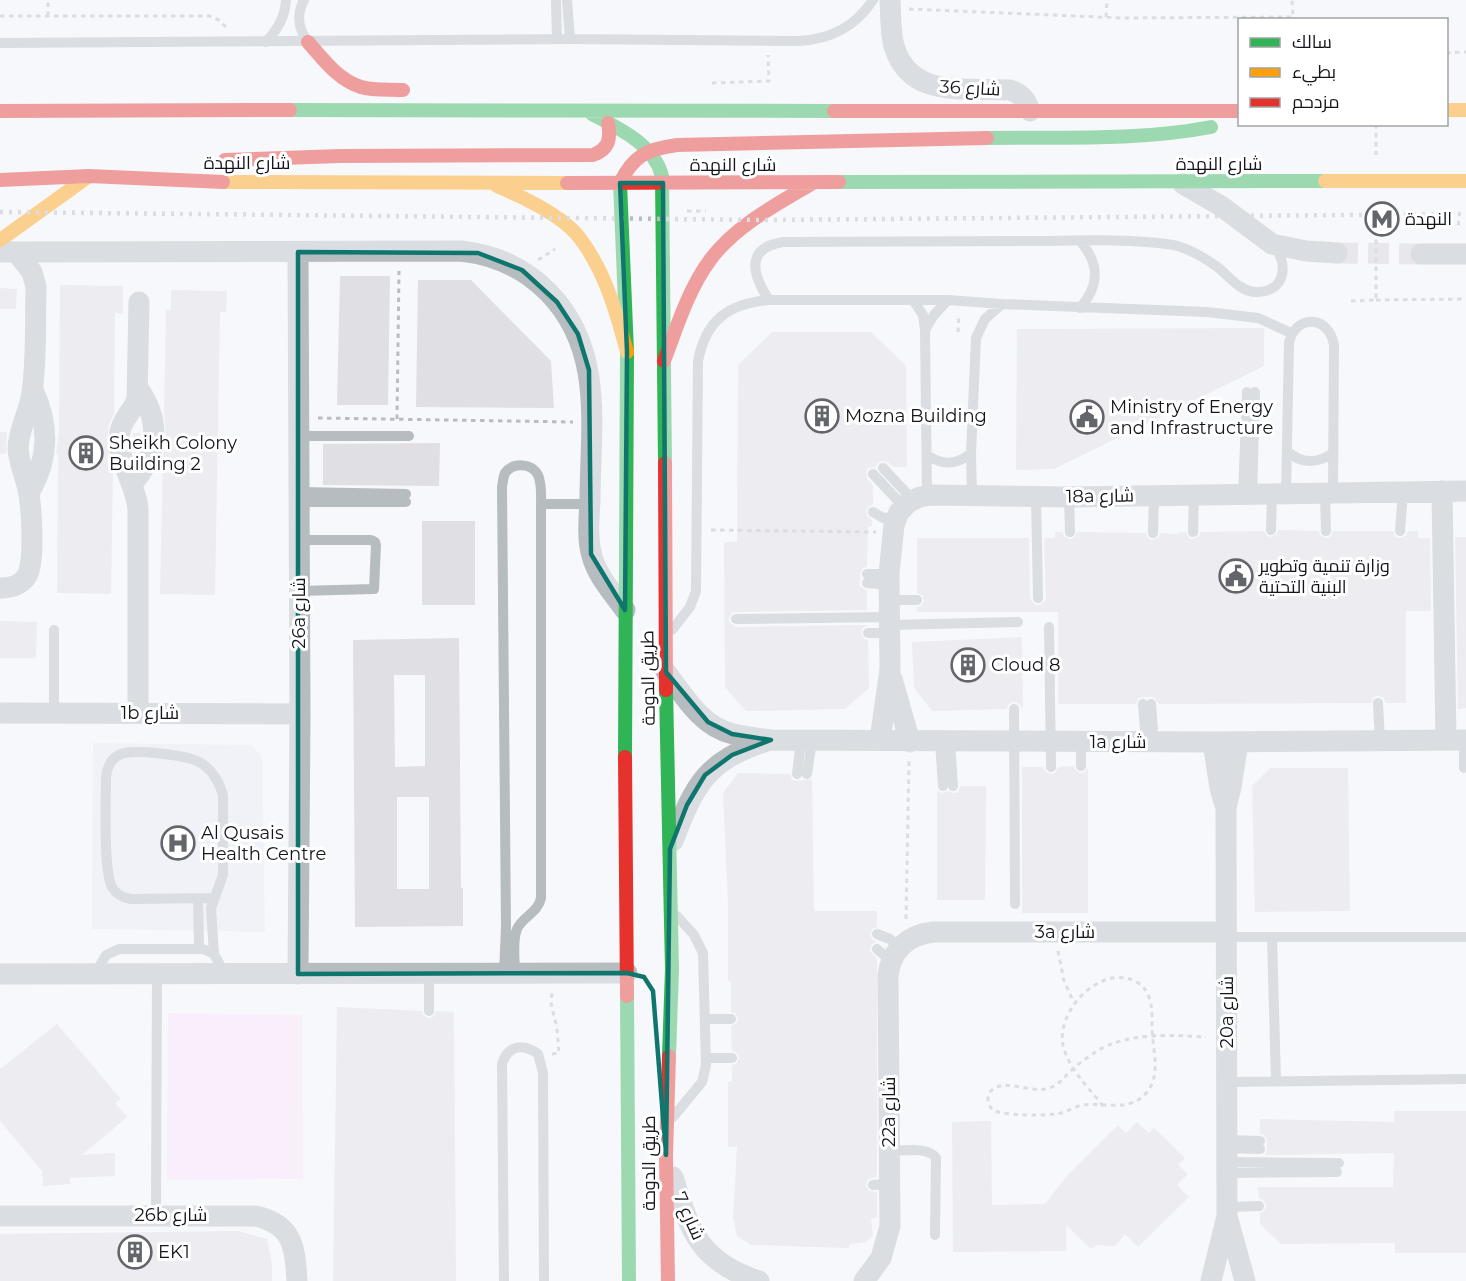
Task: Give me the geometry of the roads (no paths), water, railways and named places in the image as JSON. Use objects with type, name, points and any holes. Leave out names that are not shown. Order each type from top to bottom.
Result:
[{"type":"main road","points":[[308,42],[333,70],[351,83],[362,87],[419,95],[434,109]]},
{"type":"main road","points":[[0,111],[434,109],[1238,111]]},
{"type":"main road","points":[[1448,110],[1466,110]]},
{"type":"main road","name":"طريق الدوحة","points":[[587,111],[648,151],[659,166],[663,183],[666,672],[672,969],[666,1155],[668,1281]]},
{"type":"main road","points":[[620,183],[630,164],[648,151],[659,147],[703,143],[1147,135],[1186,132],[1238,121]]},
{"type":"main road","points":[[212,161],[340,156],[593,155],[608,146],[610,138],[608,123]]},
{"type":"main road","points":[[114,178],[162,166]]},
{"type":"main road","points":[[5,248],[89,177]]},
{"type":"main road","name":"شارع النهدة","points":[[0,180],[89,177],[214,182],[1466,181]]},
{"type":"main road","points":[[487,182],[518,195],[555,217],[578,236],[603,276],[616,311],[627,352]]},
{"type":"main road","points":[[664,361],[702,273],[712,259],[727,242],[774,205],[814,182]]},
{"type":"main road","name":"طريق الدوحة","points":[[620,183],[627,352],[625,610],[635,975],[628,1280]]},
{"type":"main road","points":[[656,1024],[666,1155]]},
{"type":"street","name":"شارع 36","points":[[894,4],[894,44],[904,66],[912,74],[932,86],[1010,90],[1019,93],[1026,101],[1030,111]]},
{"type":"street","points":[[1180,182],[1221,206],[1272,244],[1306,251],[1337,253]]},
{"type":"street","points":[[5,248],[298,252],[461,251],[478,253],[509,263],[537,281],[557,302],[569,317],[585,352],[591,390],[590,544],[594,563],[625,610]]},
{"type":"street","points":[[0,588],[12,587],[20,583],[27,577],[30,569],[29,493],[18,449],[33,390],[36,282],[32,272],[5,248]]},
{"type":"street","name":"26a شارع","points":[[298,252],[300,714],[298,974]]},
{"type":"street","points":[[1421,254],[1466,254]]},
{"type":"street","points":[[138,713],[138,509],[136,493],[122,457],[119,439],[123,422],[135,405],[138,388],[139,302]]},
{"type":"street","points":[[132,484],[149,459],[154,444],[155,429],[147,400],[138,388]]},
{"type":"street","points":[[1442,491],[1459,740]]},
{"type":"street","name":"18a شارع","points":[[906,510],[972,495],[1329,494],[1466,491]]},
{"type":"street","points":[[880,740],[890,669],[889,606],[906,510]]},
{"type":"street","points":[[890,669],[909,742]]},
{"type":"street","name":"1a شارع","points":[[666,672],[698,713],[708,722],[732,734],[771,740],[1238,742],[1459,740]]},
{"type":"street","name":"1b شارع","points":[[0,713],[300,714]]},
{"type":"street","name":"1a شارع","points":[[670,849],[687,805],[705,775],[718,763],[732,755],[771,740]]},
{"type":"street","name":"20a شارع","points":[[1213,742],[1220,788],[1226,808]]},
{"type":"street","name":"20a شارع","points":[[1238,742],[1226,808],[1227,1156],[1228,1211],[1245,1281]]},
{"type":"street","name":"3a شارع","points":[[893,950],[923,933],[933,932],[1226,934]]},
{"type":"street","name":"22a شارع","points":[[864,1281],[881,1258],[889,1237],[881,1185],[885,1142],[883,1098],[888,976],[893,950]]},
{"type":"street","points":[[0,974],[563,973],[635,975]]},
{"type":"street","name":"شارع 7","points":[[666,1155],[681,1204],[698,1242],[711,1257],[728,1269],[759,1281]]},
{"type":"street","name":"20a شارع","points":[[1211,1281],[1228,1211]]},
{"type":"street","name":"26b شارع","points":[[0,1216],[156,1214],[255,1216],[279,1225],[288,1235],[293,1246],[297,1281]]},
{"type":"lane","points":[[266,42],[280,24],[286,0]]},
{"type":"lane","points":[[304,0],[299,13],[299,24],[308,42]]},
{"type":"lane","points":[[556,0],[556,39]]},
{"type":"lane","points":[[567,0],[570,39]]},
{"type":"lane","points":[[0,42],[812,40],[835,34],[857,20],[873,0]]},
{"type":"lane","points":[[769,300],[757,281],[755,263],[759,255],[774,243],[1080,241],[1158,243],[1180,247],[1201,256],[1246,290],[1256,292],[1268,290],[1279,282],[1284,272],[1283,260],[1272,244]]},
{"type":"lane","points":[[1080,241],[1094,262],[1095,275],[1091,293],[1080,308]]},
{"type":"lane","points":[[666,638],[695,597],[700,349],[711,326],[731,309],[742,304],[769,300],[948,300],[1249,315],[1267,320],[1292,333]]},
{"type":"lane","points":[[873,512],[883,518],[906,510],[927,455],[926,330],[923,315],[913,300]]},
{"type":"lane","points":[[926,330],[934,315],[948,300]]},
{"type":"lane","points":[[972,495],[971,453],[977,333],[985,319],[1002,304]]},
{"type":"lane","points":[[1263,494],[1287,451],[1289,342],[1298,326],[1308,322],[1318,322],[1332,335],[1333,453],[1326,531]]},
{"type":"lane","points":[[1251,392],[1263,494],[1271,530]]},
{"type":"lane","points":[[298,427],[409,433]]},
{"type":"lane","points":[[1287,451],[1293,456],[1309,461],[1318,461],[1333,453]]},
{"type":"lane","points":[[927,455],[935,461],[955,463],[971,453]]},
{"type":"lane","points":[[520,465],[528,466],[539,477],[541,504],[541,898],[537,909],[518,927],[509,973],[506,927],[502,487],[506,472],[520,465]]},
{"type":"lane","points":[[878,471],[906,510]]},
{"type":"lane","points":[[1400,531],[1403,492]]},
{"type":"lane","points":[[1153,533],[1154,495]]},
{"type":"lane","points":[[1193,532],[1194,495]]},
{"type":"lane","points":[[1036,496],[1038,598]]},
{"type":"lane","points":[[1069,496],[1070,532]]},
{"type":"lane","points":[[298,497],[406,498]]},
{"type":"lane","points":[[541,504],[590,504]]},
{"type":"lane","points":[[298,540],[371,540],[376,545],[374,589],[299,591]]},
{"type":"lane","points":[[867,579],[889,606],[1018,622]]},
{"type":"lane","points":[[736,619],[889,606],[917,600]]},
{"type":"lane","points":[[867,633],[889,606]]},
{"type":"lane","points":[[1049,627],[1050,766]]},
{"type":"lane","points":[[54,630],[54,713]]},
{"type":"lane","points":[[1378,703],[1380,741]]},
{"type":"lane","points":[[1147,704],[1150,742]]},
{"type":"lane","points":[[1014,709],[1015,904]]},
{"type":"lane","points":[[802,774],[806,740]]},
{"type":"lane","points":[[1459,740],[1464,768]]},
{"type":"lane","points":[[945,742],[948,786]]},
{"type":"lane","points":[[1081,742],[1081,766]]},
{"type":"lane","points":[[213,898],[131,899],[119,895],[111,885],[108,872],[106,777],[110,764],[120,754],[187,756],[207,767],[214,775],[223,795],[223,867],[220,884],[211,908],[214,954]]},
{"type":"lane","points":[[198,899],[199,949]]},
{"type":"lane","points":[[667,1125],[702,1082],[706,1071],[701,947],[694,935],[671,910]]},
{"type":"lane","points":[[506,927],[518,927]]},
{"type":"lane","points":[[877,934],[890,939],[893,950]]},
{"type":"lane","points":[[1226,934],[1272,937],[1466,938]]},
{"type":"lane","points":[[1272,937],[1276,1081]]},
{"type":"lane","points":[[95,974],[103,959],[114,951],[208,949],[214,954],[225,974]]},
{"type":"lane","points":[[429,973],[429,1011]]},
{"type":"lane","points":[[156,1214],[157,974]]},
{"type":"lane","points":[[705,1019],[731,1019]]},
{"type":"lane","points":[[504,1281],[502,1064],[505,1054],[520,1047],[530,1048],[538,1054],[543,1073],[544,1281]]},
{"type":"lane","points":[[706,1058],[732,1058]]},
{"type":"lane","points":[[1227,1082],[1466,1079]]},
{"type":"lane","points":[[885,1142],[927,1152],[936,1158],[935,1235]]},
{"type":"lane","points":[[1227,1156],[1260,1145]]},
{"type":"lane","points":[[1227,1156],[1338,1168]]},
{"type":"lane","points":[[1228,1211],[1259,1206]]},
{"type":"tunnel","points":[[1337,253],[1421,254]]},
{"type":"railway","points":[[0,212],[766,220],[1466,214]]},
{"type":"railway","points":[[1376,223],[1466,223]]},
{"type":"place","name":"النهدة","points":[[1382,219]]},
{"type":"place","name":"Mozna Building","points":[[822,416]]},
{"type":"place","name":"Ministry of Energy and Infrastructure","points":[[1087,417]]},
{"type":"place","name":"Sheikh Colony Building 2","points":[[86,453]]},
{"type":"place","name":"وزارة تنمية وتطوير البنية التحتية","points":[[1236,576]]},
{"type":"place","name":"Cloud 8","points":[[968,665]]},
{"type":"place","name":"Al Qusais Health Centre","points":[[178,843]]},
{"type":"place","name":"EK1","points":[[135,1252]]}]
